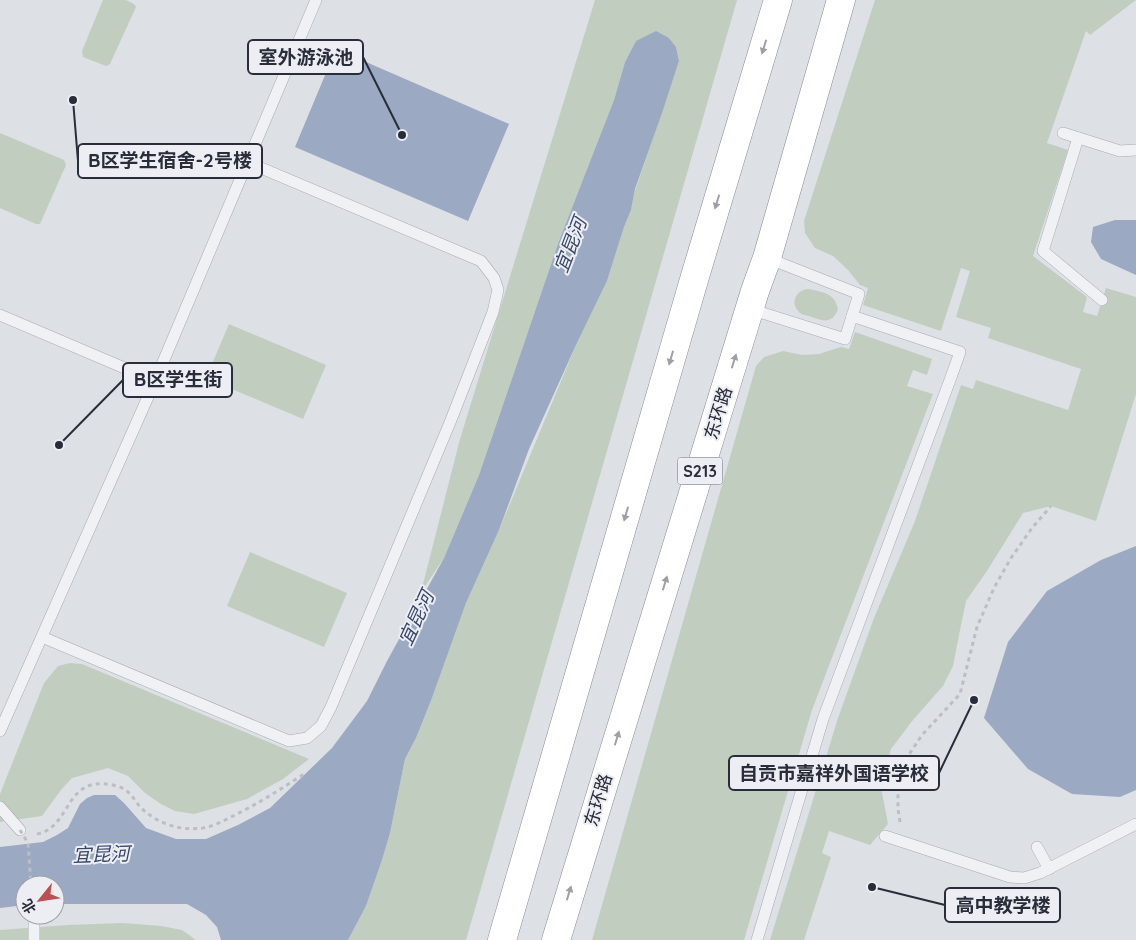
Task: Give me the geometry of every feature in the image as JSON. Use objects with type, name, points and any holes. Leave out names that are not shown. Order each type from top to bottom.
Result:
[{"type":"highway","points":[[502,940],[696,273],[778,0]]},
{"type":"highway","name":"东环路","points":[[556,940],[767,258],[841,0]]},
{"type":"lane","points":[[0,731],[155,381],[316,0]]},
{"type":"lane","points":[[1063,133],[1120,151],[1136,150]]},
{"type":"lane","points":[[1078,138],[1043,251],[1102,300]]},
{"type":"lane","points":[[42,637],[289,741],[308,738],[321,726],[331,707],[451,420],[492,312],[498,290],[494,278],[480,261],[247,162]]},
{"type":"lane","points":[[750,309],[846,338],[859,294],[767,258]]},
{"type":"lane","points":[[0,316],[155,381]]},
{"type":"lane","points":[[757,940],[823,719],[960,352],[852,316]]},
{"type":"lane","points":[[0,807],[22,834]]},
{"type":"lane","points":[[885,836],[1010,877],[1024,878],[1049,869],[1136,824]]},
{"type":"lane","points":[[1038,848],[1049,869]]},
{"type":"lane","points":[[34,925],[34,940]]},
{"type":"path","points":[[904,842],[898,809],[898,771],[922,735],[960,694],[977,627],[994,588],[1011,558],[1050,506]]},
{"type":"path","points":[[35,834],[42,833],[54,826],[73,797],[85,787],[96,784],[110,784],[121,788],[128,792],[146,813],[166,825],[190,829],[204,828],[219,823],[260,802],[304,774]]},
{"type":"path","points":[[22,834],[28,843],[30,875]]},
{"type":"green space","points":[[103,0],[126,0],[136,7],[110,64],[106,66],[83,57],[82,51]]},
{"type":"green space","points":[[595,0],[737,0],[466,940],[348,940],[366,906],[382,860],[390,833],[405,759],[416,738],[432,698],[466,603],[499,530],[576,345],[607,281],[679,61],[676,47],[669,38],[636,41],[625,62],[614,100],[559,241],[479,475],[444,558],[421,592],[460,439]]},
{"type":"green space","points":[[875,0],[1136,0],[1090,35],[1086,31],[1047,143],[1068,150],[1033,256],[1087,297],[1083,312],[1097,316],[1106,288],[1136,297],[1136,394],[1096,521],[1051,506],[1023,513],[966,601],[953,666],[943,686],[891,749],[881,787],[888,824],[870,845],[829,831],[822,853],[831,857],[804,940],[770,940],[838,718],[874,618],[915,521],[961,385],[973,389],[976,380],[1068,410],[1081,369],[988,338],[991,328],[956,317],[970,271],[961,268],[941,331],[863,305],[868,288],[860,285],[833,256],[815,248],[805,233],[804,221]]},
{"type":"green space","points":[[0,133],[64,160],[66,165],[40,224],[0,208]]},
{"type":"green space","points":[[808,289],[831,296],[838,309],[833,318],[822,320],[803,315],[798,311],[795,303],[796,297],[801,291]]},
{"type":"green space","points":[[229,324],[326,365],[303,419],[206,378]]},
{"type":"green space","points":[[855,332],[932,359],[927,375],[913,370],[907,386],[933,394],[812,710],[744,940],[592,940],[756,366],[764,357],[783,351],[802,355],[819,354],[841,347],[849,349]]},
{"type":"green space","points":[[250,552],[347,593],[324,647],[227,606]]},
{"type":"green space","points":[[70,663],[82,664],[309,759],[283,779],[247,799],[194,814],[175,811],[161,804],[145,793],[128,776],[108,768],[72,778],[42,816],[0,822],[0,794],[44,683],[58,666]]},
{"type":"green space","points":[[123,923],[182,930],[196,940],[0,940],[0,930]]},
{"type":"water","name":"宜昆河","points":[[656,31],[669,38],[676,47],[679,61],[635,189],[631,210],[607,281],[529,449],[499,530],[466,603],[416,738],[405,759],[390,833],[382,860],[366,906],[348,940],[221,940],[217,927],[206,915],[187,904],[65,904],[65,875],[15,875],[15,906],[0,908],[0,847],[43,842],[57,835],[68,828],[80,804],[94,795],[115,795],[146,828],[176,839],[206,839],[270,808],[332,748],[367,701],[444,558],[479,475],[559,241],[614,100],[625,62],[636,41]]},
{"type":"water","points":[[336,49],[509,124],[468,221],[295,147]]},
{"type":"water","points":[[1115,220],[1136,220],[1136,275],[1101,259],[1091,242],[1093,227]]},
{"type":"water","points":[[1136,546],[1136,790],[1120,797],[1072,794],[1028,769],[984,718],[1008,642],[1047,591],[1101,560]]},
{"type":"place","name":"B区学生宿舍-2号楼","points":[[73,100]]},
{"type":"place","name":"室外游泳池","points":[[402,135]]},
{"type":"place","name":"B区学生街","points":[[59,445]]},
{"type":"place","name":"自贡市嘉祥外国语学校","points":[[974,700]]},
{"type":"place","name":"高中教学楼","points":[[872,887]]}]
